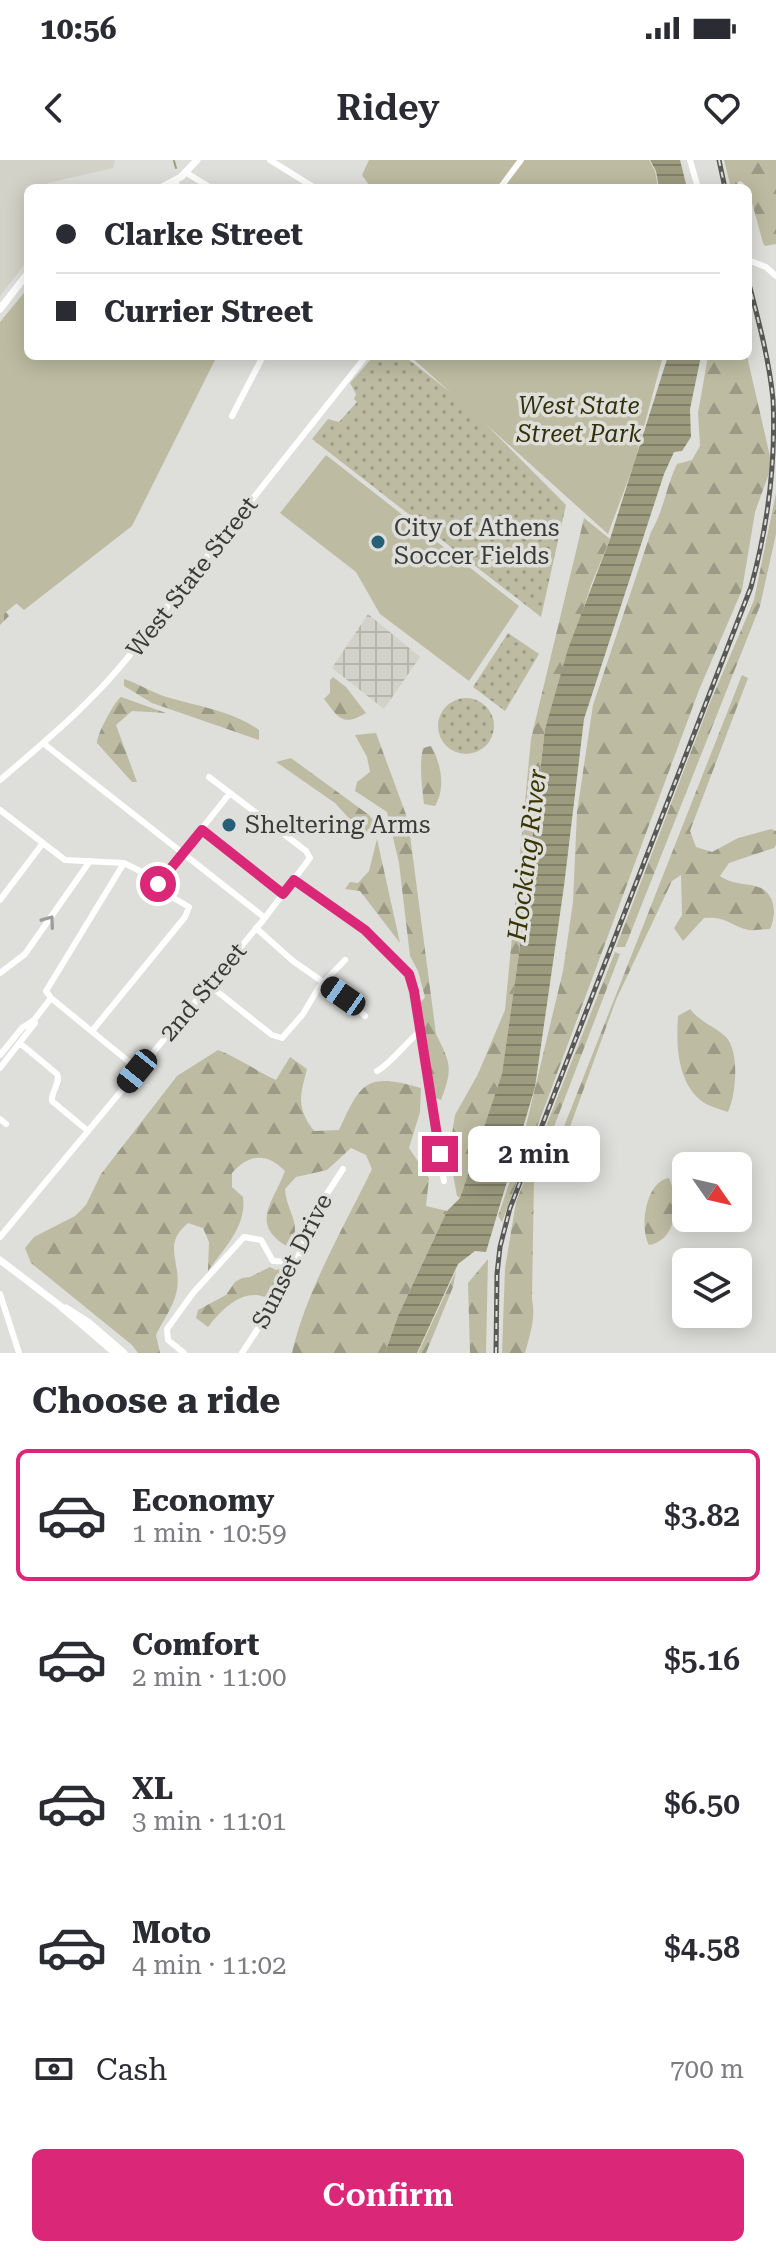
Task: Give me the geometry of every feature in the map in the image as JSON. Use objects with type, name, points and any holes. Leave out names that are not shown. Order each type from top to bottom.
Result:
[{"type":"main road","points":[[176,184],[197,160]]},
{"type":"main road","points":[[0,309],[24,283]]},
{"type":"main road","points":[[0,1260],[115,1353]]},
{"type":"main road","points":[[59,1305],[88,1322],[124,1353]]},
{"type":"street","points":[[270,160],[309,184]]},
{"type":"street","points":[[503,184],[521,160]]},
{"type":"street","points":[[690,160],[697,184]]},
{"type":"street","points":[[185,172],[204,184]]},
{"type":"street","points":[[752,262],[766,267],[776,276]]},
{"type":"street","points":[[232,416],[261,360]]},
{"type":"street","name":"West State Street","points":[[0,780],[127,662],[147,632],[363,360]]},
{"type":"street","points":[[43,743],[265,918]]},
{"type":"street","points":[[158,884],[230,793],[209,777]]},
{"type":"street","name":"2nd Street","points":[[0,1237],[265,918],[310,856],[230,793]]},
{"type":"street","points":[[0,810],[67,861],[124,863],[140,870],[164,892],[187,905],[188,912],[92,1031]]},
{"type":"street","points":[[202,830],[283,894]]},
{"type":"street","points":[[0,900],[43,843]]},
{"type":"street","points":[[0,973],[26,953],[90,861]]},
{"type":"street","points":[[124,863],[47,992],[139,1070]]},
{"type":"street","points":[[294,880],[365,930],[407,971],[414,991],[444,1181]]},
{"type":"street","points":[[256,928],[365,1016]]},
{"type":"street","points":[[209,985],[279,1038],[287,1035],[324,983],[345,960]]},
{"type":"street","points":[[0,1055],[51,998]]},
{"type":"street","points":[[0,1068],[21,1044],[34,1020]]},
{"type":"street","points":[[377,1071],[385,1067],[398,1050],[419,1032]]},
{"type":"street","points":[[21,1044],[59,1077],[52,1102],[88,1131]]},
{"type":"street","name":"Sunset Drive","points":[[242,1353],[259,1327],[274,1289],[296,1262],[317,1209],[343,1169]]},
{"type":"street","points":[[184,1353],[168,1340],[167,1329],[193,1293],[244,1237],[261,1240],[273,1261],[296,1262]]},
{"type":"street","points":[[0,1294],[19,1353]]},
{"type":"shaded area","points":[[0,160],[115,160],[113,168],[47,184],[24,184],[24,265],[0,296]]},
{"type":"shaded area","points":[[650,160],[680,160],[686,184],[658,184]]},
{"type":"shaded area","points":[[667,360],[700,360],[690,409],[691,437],[682,451],[674,452],[664,474],[584,719],[535,1087],[486,1252],[475,1251],[458,1264],[417,1353],[385,1353],[398,1316],[447,1211],[460,1198],[502,1074],[545,729],[568,649],[610,539]]},
{"type":"shaded area","points":[[368,614],[420,657],[384,709],[332,668]]},
{"type":"green space","points":[[369,160],[649,160],[657,184],[368,184],[362,175]]},
{"type":"green space","points":[[724,160],[776,160],[776,244],[765,246],[763,243],[752,203],[752,184],[741,181],[730,184]]},
{"type":"green space","points":[[24,293],[24,360],[215,360],[132,526],[24,610],[0,589],[0,322]]},
{"type":"green space","points":[[370,360],[409,360],[467,405],[566,505],[541,617],[312,439],[328,419],[339,422],[357,402],[350,383]]},
{"type":"green space","name":"West State Street Park","points":[[414,360],[662,360],[634,464],[608,534]]},
{"type":"green space","points":[[707,360],[748,360],[772,465],[755,512],[742,590],[699,690],[502,1222],[498,1216],[519,1155],[563,971],[573,902],[577,812],[593,705],[673,473],[677,464],[692,460],[700,446],[698,413]]},
{"type":"green space","name":"City of Athens Soccer Fields","points":[[326,455],[519,606],[469,681],[380,614],[356,572],[280,513]]},
{"type":"green space","points":[[776,493],[776,534],[760,606],[625,947],[616,947],[709,705],[754,600]]},
{"type":"green space","points":[[584,518],[610,539],[591,585],[545,729],[502,1075],[460,1198],[457,1196],[449,1152],[455,1115],[478,1074],[505,1010],[531,739]]},
{"type":"green space","points":[[0,589],[18,602],[6,612],[9,616],[0,625]]},
{"type":"green space","points":[[508,633],[539,654],[505,711],[473,687]]},
{"type":"green space","points":[[742,675],[748,678],[690,831],[696,847],[712,852],[738,838],[771,829],[776,831],[774,848],[729,863],[720,876],[763,889],[774,908],[772,924],[770,929],[752,930],[718,918],[704,918],[683,941],[674,928],[682,915],[681,875],[672,881],[616,1000],[567,1135],[574,1158],[569,1181],[555,1174],[552,1157]]},
{"type":"green space","points":[[333,677],[346,687],[366,713],[346,720],[334,711],[324,699],[330,693]]},
{"type":"green space","points":[[124,679],[164,696],[238,718],[259,730],[259,740],[152,703],[124,686]]},
{"type":"green space","points":[[121,697],[166,713],[132,711],[116,725],[137,782],[132,782],[97,743],[106,718]]},
{"type":"green space","points":[[466,698],[486,706],[494,726],[486,746],[466,754],[446,746],[438,726],[446,706]]},
{"type":"green space","points":[[376,733],[408,820],[436,1034],[449,1066],[441,1100],[436,1098],[417,1008],[425,997],[410,956],[399,863],[387,812],[355,791],[357,782],[370,772],[367,757],[355,735]]},
{"type":"green space","points":[[431,746],[441,776],[435,806],[424,804],[421,776],[423,748]]},
{"type":"green space","points":[[291,758],[369,815],[374,821],[365,836],[335,803],[276,762]]},
{"type":"green space","points":[[377,839],[400,943],[360,891],[345,889],[350,882],[358,883],[369,871]]},
{"type":"green space","points":[[615,952],[620,954],[534,1179],[533,1313],[525,1353],[502,1353],[505,1268],[516,1202]]},
{"type":"green space","points":[[690,1009],[722,1033],[730,1044],[735,1074],[728,1112],[703,1102],[694,1094],[683,1074],[678,1051],[678,1016]]},
{"type":"green space","points":[[218,1050],[276,1080],[290,1057],[307,1069],[301,1101],[304,1115],[314,1131],[339,1130],[353,1101],[368,1085],[388,1081],[421,1088],[420,1112],[409,1148],[429,1178],[426,1206],[447,1211],[398,1316],[385,1353],[292,1353],[316,1283],[372,1169],[366,1155],[351,1148],[327,1170],[296,1177],[285,1189],[295,1225],[290,1248],[277,1239],[267,1222],[270,1203],[285,1171],[265,1158],[258,1158],[244,1162],[232,1173],[232,1187],[243,1197],[241,1218],[233,1236],[208,1271],[209,1242],[203,1228],[188,1223],[175,1240],[178,1283],[172,1304],[156,1335],[160,1353],[138,1353],[31,1263],[25,1248],[34,1237],[75,1216],[86,1205],[101,1174],[177,1076]]},
{"type":"green space","points":[[669,1178],[672,1187],[672,1225],[666,1236],[649,1245],[645,1227],[647,1206],[661,1181]]},
{"type":"green space","points":[[488,1259],[486,1353],[470,1353],[468,1283]]},
{"type":"green space","points":[[289,1266],[265,1297],[240,1298],[208,1327],[196,1318],[198,1310],[226,1295],[242,1278],[270,1267],[276,1270]]},
{"type":"green space","points":[[456,1271],[453,1287],[426,1353],[418,1353]]},
{"type":"waterway","points":[[174,161],[176,168]]},
{"type":"railway","points":[[719,160],[724,184]]},
{"type":"railway","points":[[496,1353],[497,1274],[510,1208],[751,587],[757,564],[772,470],[774,423],[766,354],[752,296]]},
{"type":"place","name":"City of Athens Soccer Fields","points":[[378,542]]},
{"type":"place","name":"Sheltering Arms","points":[[229,825]]},
{"type":"route","points":[[158,884],[202,830],[283,894],[294,880],[382,945],[407,971],[414,991],[440,1154]]},
{"type":"water label","name":"Hocking River","points":[[527,855]]}]
